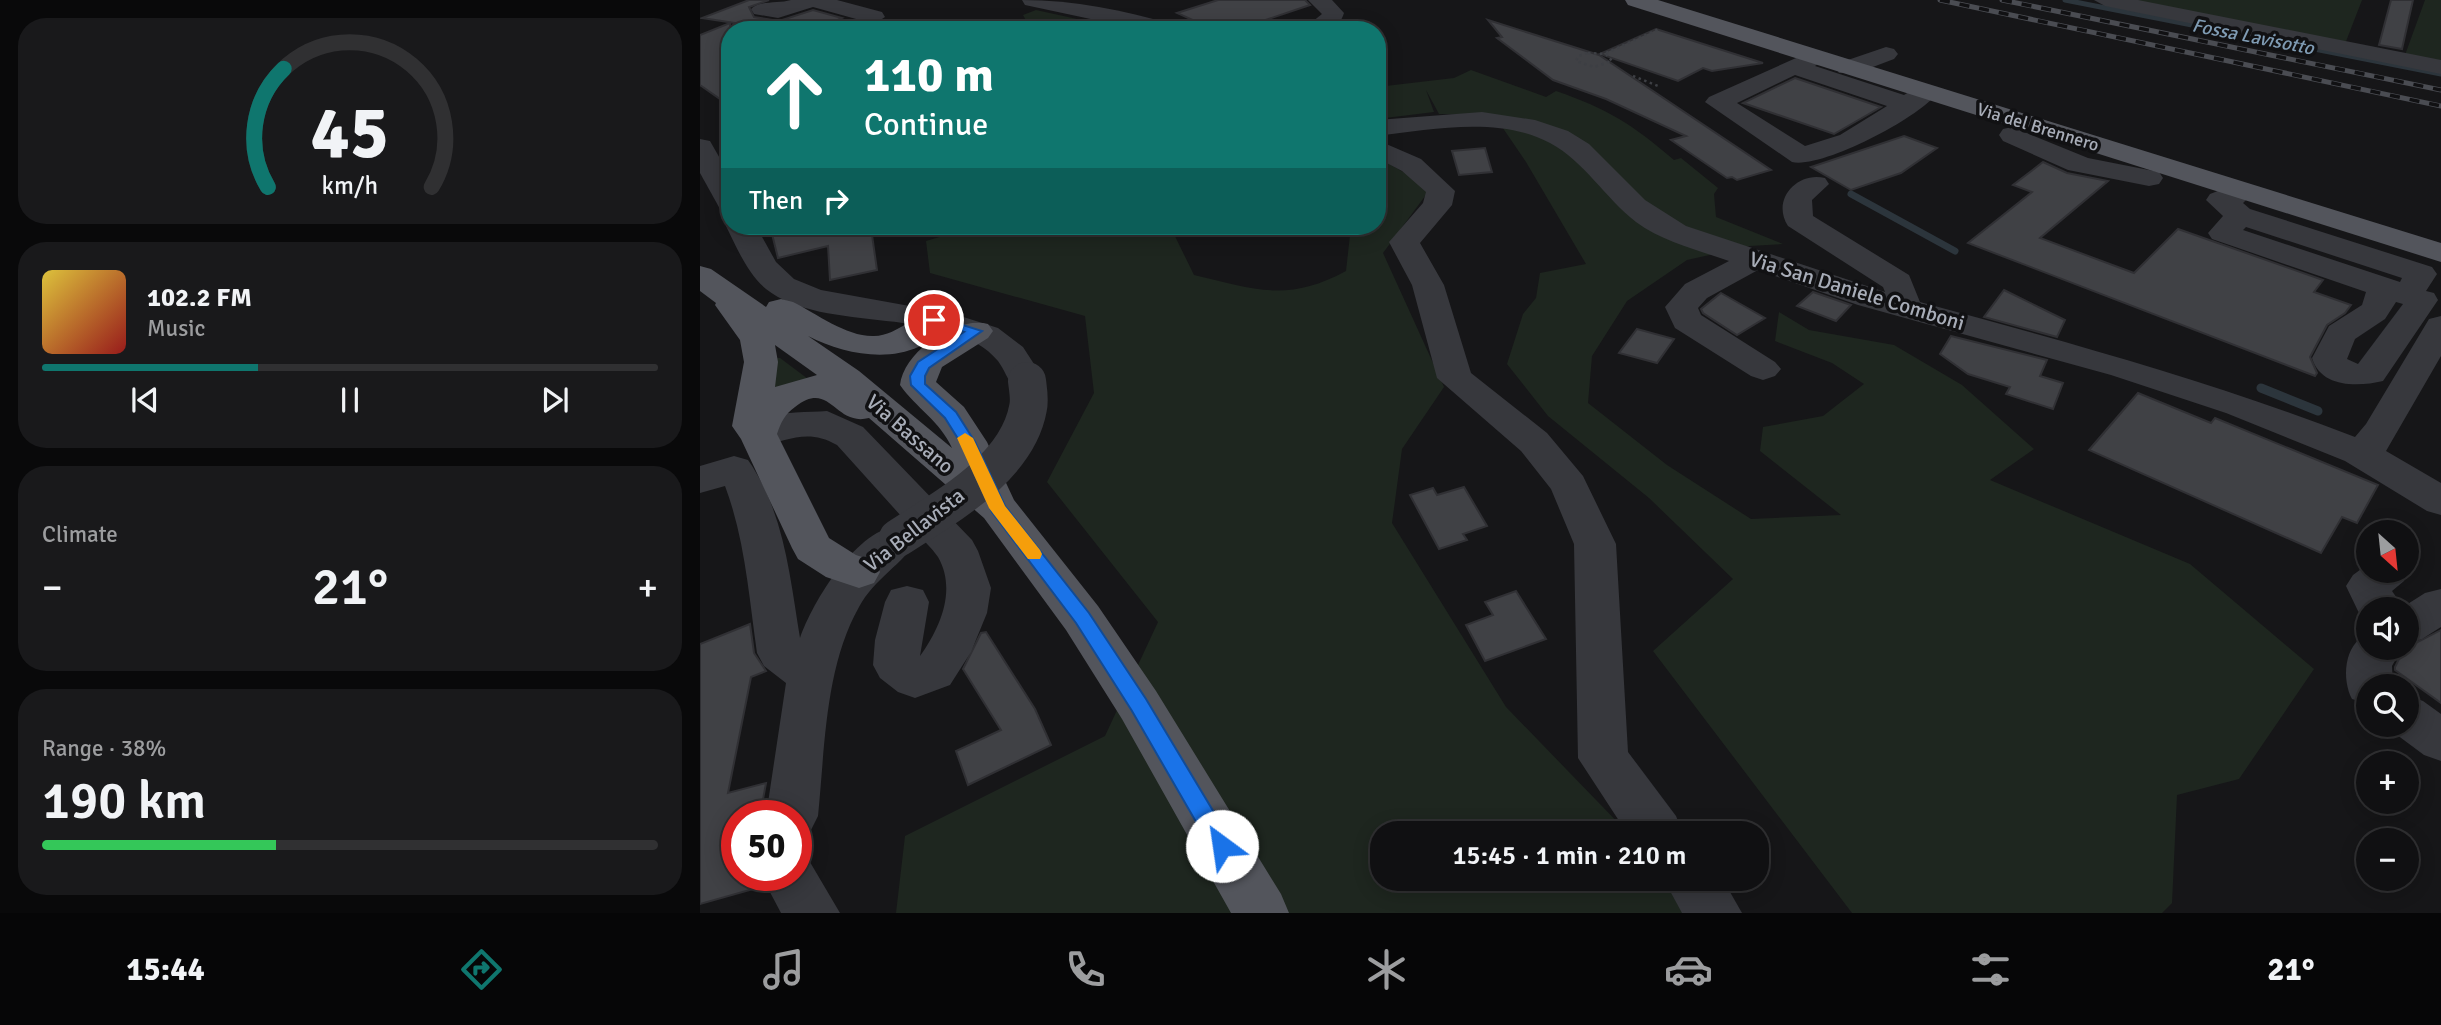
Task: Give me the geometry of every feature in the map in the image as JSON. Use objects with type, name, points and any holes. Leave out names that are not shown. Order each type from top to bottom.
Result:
[{"type":"main road","name":"Via del Brennero","points":[[1636,0],[1805,62],[1848,68],[1917,98],[2011,132]]},
{"type":"main road","points":[[2157,178],[2234,202],[2441,253]]},
{"type":"main road","points":[[710,283],[754,297],[859,347],[893,344],[921,331],[934,320]]},
{"type":"main road","points":[[710,283],[757,340],[761,362],[751,426],[758,434],[813,548],[841,566],[859,572]]},
{"type":"main road","name":"Via Bassano","points":[[710,283],[996,488],[1132,694],[1261,913]]},
{"type":"main road","points":[[975,331],[923,365],[917,376],[918,385],[951,415],[996,488]]},
{"type":"main road","points":[[758,434],[761,422],[778,399],[811,388],[836,390],[897,441],[996,488]]},
{"type":"street","points":[[762,9],[778,12],[813,0],[874,17]]},
{"type":"street","points":[[1033,0],[1137,21]]},
{"type":"street","points":[[1320,0],[1332,13],[1328,21]]},
{"type":"street","points":[[2105,0],[2441,67]]},
{"type":"street","points":[[1848,68],[1886,54]]},
{"type":"street","points":[[1805,62],[1917,98],[1849,141],[1802,156],[1718,102],[1805,62]]},
{"type":"street","name":"Via San Daniele Comboni","points":[[1386,127],[1454,118],[1506,123],[1552,133],[1578,149],[1650,220],[1703,243],[1905,307],[2177,385],[2264,414],[2359,452],[2441,501]]},
{"type":"street","points":[[2011,132],[2028,145],[2124,177],[2157,178]]},
{"type":"street","points":[[711,149],[721,178]]},
{"type":"street","points":[[1386,152],[1402,158],[1427,176],[1441,191],[1437,205],[1404,242],[1428,285],[1455,378],[1534,442],[1569,485],[1595,544],[1603,758],[1648,821]]},
{"type":"street","points":[[1815,184],[1797,197],[1799,220],[1898,282],[1905,307]]},
{"type":"street","points":[[2195,225],[2234,202],[2421,274],[2419,303],[2382,429],[2372,443],[2359,452]]},
{"type":"street","points":[[746,235],[765,270],[782,285],[803,296],[934,320],[975,331]]},
{"type":"street","points":[[1754,260],[1696,291],[1681,307],[1687,321],[1763,369]]},
{"type":"street","name":"Via Bellavista","points":[[794,800],[813,678],[822,633],[830,614],[859,572],[898,538],[996,488],[1021,429],[1028,405],[1027,381],[1012,353],[994,339],[975,331]]},
{"type":"street","points":[[758,434],[778,427],[827,423],[850,436],[957,551],[969,588],[965,613],[948,652],[934,672],[915,679],[896,665],[898,640],[907,602]]},
{"type":"street","points":[[700,480],[734,468],[740,475],[756,519],[780,653],[813,678]]},
{"type":"street","points":[[2419,725],[2441,741]]},
{"type":"street","points":[[777,913],[782,891]]},
{"type":"street","points":[[797,891],[812,913]]},
{"type":"street","points":[[1699,891],[1714,913]]},
{"type":"path","points":[[1612,68],[1606,65],[1588,66],[1576,61],[1582,54],[1606,54],[1660,29]]},
{"type":"path","points":[[1606,54],[1612,61],[1606,65]]},
{"type":"path","points":[[1633,76],[1658,86]]},
{"type":"shaded area","points":[[2125,0],[2362,0],[2345,44]]},
{"type":"shaded area","points":[[2425,0],[2441,0],[2441,62],[2405,55]]},
{"type":"shaded area","points":[[1036,10],[1086,21],[1026,21],[1023,15]]},
{"type":"shaded area","points":[[1471,70],[1546,97],[1556,91],[1590,104],[1619,119],[1674,160],[1681,158],[1718,188],[1714,194],[1716,217],[1783,244],[1750,246],[1687,260],[1627,301],[1592,356],[1588,403],[1667,465],[1751,519],[1841,515],[1760,451],[1763,427],[1823,416],[1864,384],[1832,363],[1775,341],[1779,312],[1809,330],[1894,345],[1962,385],[2034,449],[1990,480],[2190,564],[2314,669],[2239,779],[2177,795],[2172,903],[2162,913],[1852,913],[1653,651],[1733,579],[1649,498],[1548,416],[1507,364],[1523,314],[1536,298],[1540,273],[1586,264],[1526,162],[1494,115],[1439,114],[1426,90],[1434,112],[1386,118],[1386,86],[1454,78]]},
{"type":"shaded area","points":[[1386,162],[1431,188],[1383,253],[1444,387],[1402,449],[1392,523],[1506,707],[1616,821],[1370,821],[1370,891],[1684,891],[1706,913],[896,913],[905,836],[1105,736],[1158,622],[1047,482],[1094,393],[1085,316],[930,273],[926,241],[946,235],[1174,235],[1194,275],[1271,290],[1306,287],[1346,271],[1350,235],[1386,235]]},
{"type":"shaded area","points":[[775,358],[780,358],[808,379],[774,393]]},
{"type":"building","points":[[749,0],[769,0],[749,7],[754,17],[779,21],[722,21],[702,18]]},
{"type":"building","points":[[1218,0],[1305,0],[1310,5],[1263,21],[1195,21],[1177,13]]},
{"type":"building","points":[[2391,0],[2413,0],[2402,49],[2379,45]]},
{"type":"building","points":[[813,10],[842,18],[835,21],[779,21]]},
{"type":"building","points":[[1488,20],[1599,55],[1771,170],[1737,180],[1727,178],[1671,140],[1686,136],[1606,99],[1553,80],[1497,38],[1502,37]]},
{"type":"building","points":[[721,27],[721,100],[700,85],[700,35]]},
{"type":"building","points":[[1656,29],[1763,63],[1712,71],[1703,68],[1678,81],[1600,54]]},
{"type":"building","points":[[1795,78],[1881,107],[1834,134],[1743,103]]},
{"type":"building","points":[[1904,136],[1937,148],[1901,173],[1851,190],[1811,167]]},
{"type":"building","points":[[1485,148],[1492,172],[1459,175],[1452,151]]},
{"type":"building","points":[[2043,162],[2067,173],[2108,181],[2040,238],[2134,273],[2178,229],[2323,280],[2314,292],[2351,305],[2345,313],[2327,325],[2310,357],[2317,373],[2315,376],[1968,243],[2032,192],[2013,185]]},
{"type":"building","points":[[772,235],[872,235],[877,270],[830,280],[828,246],[778,258]]},
{"type":"building","points":[[2004,290],[2065,320],[2057,337],[1984,317]]},
{"type":"building","points":[[1813,292],[1851,305],[1836,321],[1797,306]]},
{"type":"building","points":[[1721,293],[1765,318],[1737,335],[1701,309]]},
{"type":"building","points":[[1637,329],[1674,339],[1657,363],[1619,353]]},
{"type":"building","points":[[1951,336],[2047,360],[2040,376],[2063,383],[2053,409],[2006,394],[2010,387],[1968,374],[1940,354]]},
{"type":"building","points":[[2138,393],[2211,423],[2215,418],[2378,485],[2359,520],[2356,523],[2342,517],[2321,553],[2089,450]]},
{"type":"building","points":[[1464,487],[1487,526],[1463,534],[1467,540],[1439,549],[1410,495],[1433,488],[1437,495]]},
{"type":"building","points":[[1516,591],[1546,639],[1485,661],[1466,625],[1493,615],[1485,602]]},
{"type":"building","points":[[750,624],[754,653],[766,671],[751,677],[728,793],[766,783],[763,800],[721,800],[721,891],[746,891],[700,904],[700,644]]},
{"type":"building","points":[[2441,630],[2441,703],[2419,687],[2419,674],[2401,674],[2395,670],[2398,660],[2419,660],[2419,641]]},
{"type":"building","points":[[986,632],[1035,709],[1051,745],[968,785],[956,751],[1001,730],[963,669],[981,633]]},
{"type":"waterway","name":"Fossa Lavisotto","points":[[2065,0],[2441,74]]},
{"type":"waterway","points":[[1851,194],[1955,251]]},
{"type":"waterway","points":[[2261,388],[2318,411]]},
{"type":"railway","points":[[1940,0],[2441,106]]},
{"type":"railway","points":[[2002,0],[2441,90]]},
{"type":"slow traffic","points":[[965,438],[998,508],[1034,554]]},
{"type":"route","points":[[934,320],[975,331],[923,365],[917,376],[918,385],[951,415],[968,442],[998,508],[1082,618],[1139,705],[1222,846]]}]
